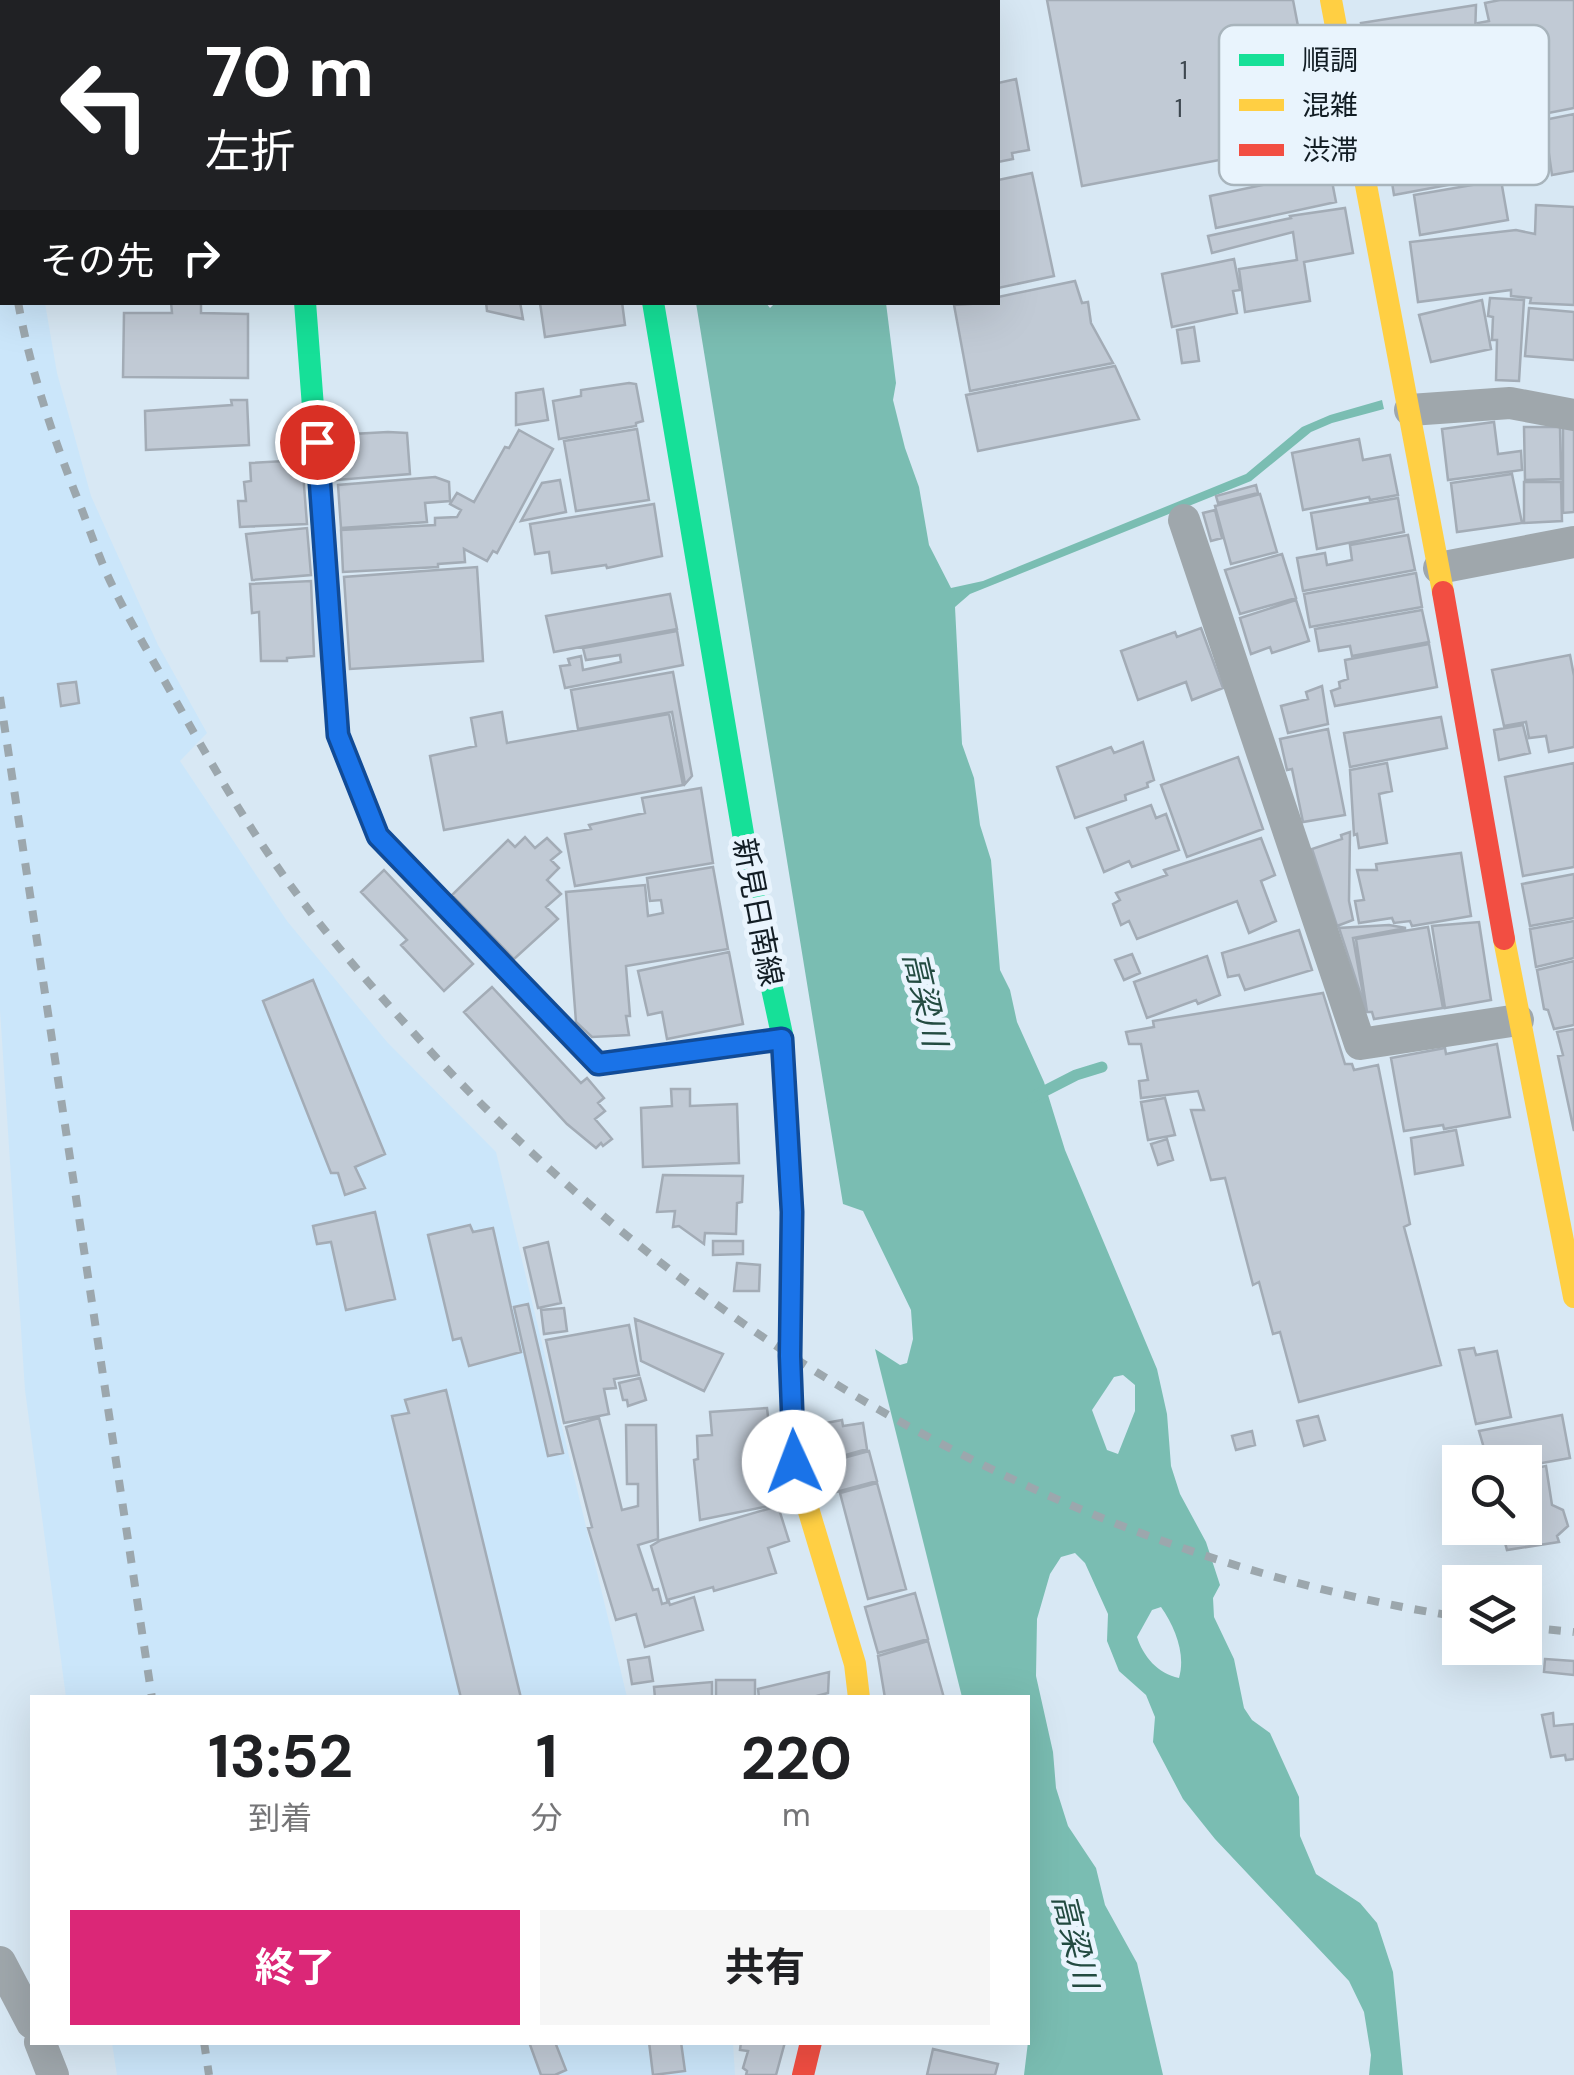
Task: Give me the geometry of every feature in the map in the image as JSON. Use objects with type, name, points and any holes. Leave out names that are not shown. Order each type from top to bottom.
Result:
[{"type":"street","points":[[1331,0],[1336,25]]},
{"type":"street","points":[[1367,185],[1518,1020],[1572,1278]]},
{"type":"street","points":[[306,305],[338,735],[378,836],[598,1064],[782,1039]]},
{"type":"street","name":"新見日南線","points":[[654,305],[759,928],[782,1039],[792,1212],[790,1356],[794,1462],[855,1664],[858,1695]]},
{"type":"street","points":[[1410,410],[1510,404],[1574,414]]},
{"type":"street","points":[[1184,520],[1360,1044],[1518,1020]]},
{"type":"street","points":[[1439,568],[1574,542]]},
{"type":"street","points":[[0,1962],[30,2019]]},
{"type":"street","points":[[41,2045],[53,2075]]},
{"type":"street","points":[[803,2075],[810,2045]]},
{"type":"shaded area","points":[[0,305],[45,305],[57,373],[91,496],[158,645],[207,733],[180,761],[287,921],[387,1042],[496,1152],[627,1695],[66,1695],[25,1390],[0,1010]]},
{"type":"shaded area","points":[[112,2045],[733,2045],[735,2075],[117,2075]]},
{"type":"water","name":"高梁川","points":[[696,305],[886,305],[896,383],[893,400],[919,487],[929,545],[951,588],[983,581],[1246,474],[1302,427],[1382,400],[1384,409],[1311,432],[1251,481],[970,594],[955,607],[962,744],[974,778],[980,825],[991,860],[1000,970],[1010,990],[1017,1022],[1044,1082],[1065,1150],[1157,1369],[1167,1414],[1171,1466],[1180,1494],[1206,1542],[1220,1585],[1213,1598],[1214,1617],[1234,1659],[1244,1708],[1252,1720],[1270,1733],[1299,1797],[1300,1836],[1316,1874],[1360,1903],[1377,1923],[1393,1972],[1403,2075],[1369,2075],[1371,2055],[1364,2012],[1349,1981],[1215,1839],[1183,1799],[1153,1742],[1155,1717],[1146,1695],[1119,1671],[1107,1641],[1108,1614],[1085,1563],[1075,1553],[1061,1557],[1050,1574],[1037,1619],[1036,1676],[1053,1752],[1056,1788],[1068,1826],[1096,1868],[1105,1905],[1137,1963],[1163,2075],[1024,2075],[1030,2045],[1030,1695],[962,1695],[875,1349],[900,1365],[907,1363],[913,1339],[911,1310],[863,1211],[843,1204]],"holes":[[[1123,1375],[1135,1385],[1135,1411],[1118,1454],[1107,1450],[1092,1410],[1114,1377]],[[1161,1607],[1171,1623],[1181,1660],[1179,1678],[1152,1663],[1137,1637],[1152,1610]]]},
{"type":"building","points":[[1047,0],[1293,0],[1298,25],[1219,25],[1219,160],[1082,186]]},
{"type":"building","points":[[1574,0],[1574,108],[1549,113],[1549,25],[1478,25],[1489,21],[1485,3]]},
{"type":"building","points":[[1476,5],[1475,25],[1361,23]]},
{"type":"building","points":[[1016,79],[1029,150],[1012,153],[1013,159],[1000,162],[1000,83]]},
{"type":"building","points":[[1574,114],[1574,171],[1552,175],[1549,119]]},
{"type":"building","points":[[1032,173],[1054,276],[1000,288],[1000,180]]},
{"type":"building","points":[[1263,185],[1333,185],[1336,202],[1216,228],[1210,196]]},
{"type":"building","points":[[1392,185],[1448,185],[1394,195]]},
{"type":"building","points":[[1472,185],[1502,185],[1508,220],[1420,235],[1414,195]]},
{"type":"building","points":[[1536,205],[1574,207],[1574,305],[1530,303],[1531,298],[1511,296],[1511,290],[1418,302],[1410,242],[1516,230],[1535,234]]},
{"type":"building","points":[[1345,208],[1353,253],[1304,262],[1310,301],[1245,312],[1239,269],[1297,260],[1293,232],[1212,253],[1208,236],[1290,216]]},
{"type":"building","points":[[1234,259],[1240,290],[1233,291],[1237,313],[1172,327],[1162,274]]},
{"type":"building","points":[[1075,281],[1082,303],[1088,302],[1091,323],[1113,363],[970,391],[954,305],[1000,305],[1000,297]]},
{"type":"building","points":[[1490,298],[1524,300],[1519,381],[1496,380],[1497,340],[1492,340],[1493,317],[1488,316]]},
{"type":"building","points":[[1482,300],[1491,349],[1431,362],[1419,315]]},
{"type":"building","points":[[171,305],[201,305],[201,313],[248,314],[248,378],[123,377],[124,313],[172,313]]},
{"type":"building","points":[[486,305],[521,305],[523,319],[487,311]]},
{"type":"building","points":[[540,305],[622,305],[625,325],[545,337]]},
{"type":"building","points":[[1529,308],[1574,312],[1574,360],[1525,356]]},
{"type":"building","points":[[1194,327],[1199,361],[1182,363],[1177,330]]},
{"type":"building","points":[[1115,366],[1139,419],[978,451],[966,395]]},
{"type":"building","points":[[636,384],[643,421],[636,426],[559,439],[553,401],[581,396],[581,390]]},
{"type":"building","points":[[543,389],[548,420],[516,425],[516,393]]},
{"type":"building","points":[[231,400],[247,400],[249,445],[146,450],[145,411],[232,405]]},
{"type":"building","points":[[1494,422],[1498,454],[1521,451],[1522,470],[1448,480],[1442,429]]},
{"type":"building","points":[[1524,427],[1560,427],[1561,479],[1525,480]]},
{"type":"building","points":[[1563,427],[1574,428],[1574,512],[1563,513]]},
{"type":"building","points":[[637,429],[649,500],[576,511],[564,441]]},
{"type":"building","points":[[519,430],[553,449],[497,553],[493,551],[487,561],[464,549],[465,562],[343,572],[341,530],[435,525],[435,518],[457,517],[461,510],[450,504],[457,493],[474,502]]},
{"type":"building","points":[[407,433],[410,474],[337,480],[334,435]]},
{"type":"building","points":[[1359,439],[1363,460],[1390,455],[1398,495],[1303,510],[1292,453]]},
{"type":"building","points":[[302,460],[307,524],[240,527],[238,501],[246,501],[244,482],[251,481],[250,463]]},
{"type":"building","points":[[1512,474],[1522,523],[1457,532],[1451,483]]},
{"type":"building","points":[[435,477],[449,482],[450,501],[425,503],[427,522],[341,528],[338,485]]},
{"type":"building","points":[[560,480],[566,512],[521,521],[542,483]]},
{"type":"building","points":[[1524,482],[1561,482],[1562,521],[1524,523]]},
{"type":"building","points":[[1256,485],[1258,493],[1218,503],[1216,496]]},
{"type":"building","points":[[1260,494],[1277,552],[1231,564],[1215,506]]},
{"type":"building","points":[[1398,498],[1404,532],[1317,549],[1311,513]]},
{"type":"building","points":[[654,504],[662,556],[607,568],[606,565],[552,573],[549,552],[535,554],[530,524]]},
{"type":"building","points":[[1215,510],[1222,538],[1211,541],[1203,513]]},
{"type":"building","points":[[307,528],[311,575],[252,580],[246,534]]},
{"type":"building","points":[[1408,535],[1415,570],[1303,591],[1297,558],[1325,553],[1327,565],[1352,560],[1350,545]]},
{"type":"building","points":[[1282,554],[1296,598],[1240,614],[1225,570]]},
{"type":"building","points":[[477,567],[483,661],[350,669],[344,577]]},
{"type":"building","points":[[1416,573],[1422,607],[1310,627],[1304,594]]},
{"type":"building","points":[[311,581],[314,656],[261,661],[259,612],[252,613],[250,584]]},
{"type":"building","points":[[670,594],[677,629],[554,652],[546,616]]},
{"type":"building","points":[[1296,600],[1309,641],[1272,653],[1270,647],[1251,654],[1240,618]]},
{"type":"building","points":[[1422,610],[1429,642],[1352,656],[1350,646],[1319,651],[1315,629]]},
{"type":"building","points":[[1201,628],[1223,688],[1192,700],[1186,682],[1138,700],[1121,651],[1175,632],[1177,637]]},
{"type":"building","points":[[677,631],[683,665],[565,688],[560,666],[570,665],[568,659],[581,656],[583,670],[621,662],[620,655],[586,660],[583,648]]},
{"type":"building","points":[[1429,644],[1437,687],[1335,706],[1331,691],[1348,679],[1345,660]]},
{"type":"building","points":[[1570,655],[1574,676],[1574,747],[1549,752],[1546,736],[1529,738],[1526,722],[1504,726],[1492,670]]},
{"type":"building","points":[[673,672],[692,776],[685,784],[672,712],[578,729],[571,690]]},
{"type":"building","points":[[76,682],[79,703],[61,706],[58,684]]},
{"type":"building","points":[[1322,686],[1328,724],[1288,733],[1281,706],[1308,699],[1306,692]]},
{"type":"building","points":[[502,712],[507,743],[669,714],[683,785],[444,830],[430,756],[476,746],[471,718]]},
{"type":"building","points":[[1441,717],[1447,748],[1350,767],[1344,733]]},
{"type":"building","points":[[1523,725],[1530,753],[1499,760],[1494,730]]},
{"type":"building","points":[[1328,729],[1345,815],[1303,822],[1292,769],[1287,770],[1280,739]]},
{"type":"building","points":[[1143,742],[1154,780],[1147,783],[1148,787],[1125,795],[1126,800],[1075,818],[1057,767],[1111,747],[1114,753]]},
{"type":"building","points":[[1238,757],[1263,829],[1187,857],[1161,785]]},
{"type":"building","points":[[1387,763],[1392,791],[1379,794],[1387,843],[1359,848],[1357,834],[1354,835],[1350,770]]},
{"type":"building","points":[[1574,763],[1574,867],[1523,876],[1505,777]]},
{"type":"building","points":[[701,788],[713,863],[575,886],[565,834],[645,813],[642,798]]},
{"type":"building","points":[[1151,805],[1156,818],[1166,814],[1179,850],[1132,867],[1129,861],[1104,872],[1087,828]]},
{"type":"building","points":[[1350,832],[1349,901],[1353,920],[1337,926],[1312,849],[1342,839],[1341,835]]},
{"type":"building","points":[[525,837],[535,848],[547,838],[561,852],[551,860],[559,868],[547,880],[561,894],[546,907],[558,919],[514,959],[452,895],[508,840],[515,847]]},
{"type":"building","points":[[1261,838],[1275,875],[1261,881],[1276,921],[1249,933],[1237,901],[1137,939],[1129,921],[1121,925],[1113,904],[1120,900],[1116,893],[1167,875],[1164,870]]},
{"type":"building","points":[[1461,853],[1471,916],[1412,926],[1410,921],[1394,923],[1392,918],[1359,923],[1355,901],[1364,900],[1357,870],[1377,870],[1376,864]]},
{"type":"building","points":[[713,867],[728,949],[626,966],[629,1035],[592,1037],[576,1022],[566,892],[645,885],[648,916],[663,913],[661,900],[650,901],[647,878]]},
{"type":"building","points":[[384,870],[473,964],[444,991],[401,945],[407,940],[361,892]]},
{"type":"building","points":[[1574,874],[1574,918],[1530,926],[1522,884]]},
{"type":"building","points":[[1574,921],[1574,958],[1536,967],[1530,929]]},
{"type":"building","points":[[1479,922],[1491,1000],[1445,1008],[1432,926]]},
{"type":"building","points":[[1428,927],[1443,1008],[1374,1019],[1372,1012],[1367,1012],[1356,939]]},
{"type":"building","points":[[1339,928],[1406,928],[1353,938],[1366,1011]]},
{"type":"building","points":[[1299,930],[1312,970],[1245,990],[1239,975],[1228,977],[1222,953]]},
{"type":"building","points":[[729,952],[743,1024],[667,1039],[662,1012],[648,1015],[638,971]]},
{"type":"building","points":[[1132,954],[1140,973],[1124,980],[1115,960]]},
{"type":"building","points":[[1207,956],[1220,995],[1147,1018],[1134,982]]},
{"type":"building","points":[[1574,961],[1574,1025],[1554,1029],[1548,1010],[1544,1009],[1537,970]]},
{"type":"building","points":[[313,980],[385,1154],[355,1167],[365,1188],[345,1195],[338,1173],[331,1173],[263,1001]]},
{"type":"building","points":[[492,987],[581,1083],[587,1078],[604,1098],[598,1103],[605,1111],[595,1119],[612,1139],[603,1146],[601,1143],[596,1148],[567,1124],[464,1012]]},
{"type":"building","points":[[1323,993],[1345,1064],[1352,1064],[1354,1070],[1378,1065],[1410,1224],[1404,1227],[1441,1365],[1299,1402],[1280,1332],[1273,1334],[1259,1282],[1253,1285],[1225,1178],[1211,1180],[1191,1110],[1204,1110],[1198,1091],[1141,1098],[1139,1081],[1148,1080],[1141,1044],[1129,1044],[1126,1032],[1154,1027],[1153,1021]]},
{"type":"building","points":[[1574,1029],[1574,1131],[1558,1056],[1563,1055],[1557,1032]]},
{"type":"building","points":[[1497,1044],[1510,1117],[1444,1129],[1443,1125],[1404,1131],[1391,1058],[1445,1048],[1446,1054]]},
{"type":"building","points":[[671,1089],[690,1089],[690,1106],[737,1104],[739,1163],[643,1167],[641,1108],[672,1106]]},
{"type":"building","points":[[1165,1098],[1175,1135],[1148,1140],[1141,1102]]},
{"type":"building","points":[[1456,1130],[1463,1165],[1415,1174],[1411,1138]]},
{"type":"building","points":[[1167,1139],[1173,1160],[1158,1165],[1151,1144]]},
{"type":"building","points":[[663,1175],[743,1176],[736,1234],[705,1233],[704,1244],[679,1226],[673,1227],[675,1211],[657,1212]]},
{"type":"building","points":[[375,1212],[395,1299],[346,1310],[331,1242],[317,1244],[313,1226]]},
{"type":"building","points":[[470,1225],[473,1232],[493,1228],[521,1352],[469,1366],[461,1338],[453,1340],[428,1235]]},
{"type":"building","points":[[713,1241],[743,1241],[743,1254],[713,1255]]},
{"type":"building","points":[[548,1242],[561,1303],[538,1308],[524,1248]]},
{"type":"building","points":[[737,1263],[760,1265],[759,1291],[734,1291]]},
{"type":"building","points":[[528,1304],[563,1453],[548,1456],[514,1307]]},
{"type":"building","points":[[564,1308],[567,1331],[544,1334],[541,1310]]},
{"type":"building","points":[[635,1319],[723,1354],[704,1391],[641,1361]]},
{"type":"building","points":[[629,1325],[639,1375],[614,1379],[616,1388],[604,1389],[609,1414],[564,1423],[546,1340]]},
{"type":"building","points":[[1474,1348],[1476,1355],[1497,1351],[1511,1417],[1476,1424],[1459,1350]]},
{"type":"building","points":[[640,1378],[646,1400],[628,1406],[619,1383]]},
{"type":"building","points":[[446,1390],[520,1695],[460,1695],[392,1416],[409,1413],[405,1400]]},
{"type":"building","points":[[767,1408],[770,1434],[761,1434],[774,1505],[700,1520],[694,1460],[698,1459],[697,1436],[712,1435],[710,1412]]},
{"type":"building","points":[[1562,1415],[1570,1458],[1542,1463],[1542,1445],[1483,1445],[1479,1431]]},
{"type":"building","points":[[1318,1416],[1325,1440],[1304,1446],[1297,1421]]},
{"type":"building","points":[[599,1418],[622,1510],[638,1506],[638,1484],[627,1484],[626,1425],[656,1425],[658,1539],[638,1545],[653,1590],[658,1589],[662,1604],[694,1597],[703,1630],[645,1647],[636,1614],[616,1620],[588,1528],[592,1527],[566,1427]]},
{"type":"building","points":[[842,1420],[843,1426],[863,1423],[867,1449],[821,1462],[815,1425]]},
{"type":"building","points":[[1252,1431],[1255,1445],[1236,1450],[1232,1436]]},
{"type":"building","points":[[869,1451],[877,1481],[829,1494],[821,1464]]},
{"type":"building","points":[[1546,1466],[1552,1505],[1563,1510],[1568,1526],[1557,1536],[1559,1542],[1542,1545],[1542,1467]]},
{"type":"building","points":[[877,1483],[906,1589],[868,1599],[840,1493]]},
{"type":"building","points":[[778,1506],[789,1541],[768,1548],[776,1573],[667,1600],[651,1546]]},
{"type":"building","points":[[1506,1545],[1540,1545],[1507,1550]]},
{"type":"building","points":[[915,1593],[928,1639],[878,1653],[865,1607]]},
{"type":"building","points":[[928,1641],[943,1695],[884,1695],[878,1656]]},
{"type":"building","points":[[649,1657],[653,1681],[632,1684],[628,1660]]},
{"type":"building","points":[[1545,1659],[1574,1661],[1574,1675],[1544,1672]]},
{"type":"building","points":[[829,1672],[828,1693],[820,1695],[759,1695],[758,1689]]},
{"type":"building","points":[[716,1680],[755,1680],[755,1695],[716,1695]]},
{"type":"building","points":[[712,1682],[712,1695],[655,1695],[654,1687]]},
{"type":"building","points":[[1553,1713],[1554,1726],[1574,1724],[1574,1759],[1566,1760],[1565,1755],[1551,1757],[1542,1715]]},
{"type":"building","points":[[530,2045],[556,2045],[566,2070],[541,2075]]},
{"type":"building","points":[[649,2045],[681,2045],[685,2071],[653,2075]]},
{"type":"building","points":[[741,2045],[784,2045],[776,2075],[746,2075],[743,2068],[748,2051],[740,2050]]},
{"type":"building","points":[[933,2049],[998,2064],[995,2075],[927,2075]]},
{"type":"waterway","points":[[1033,1097],[1076,1075],[1102,1067]]},
{"type":"railway","points":[[19,305],[45,408],[104,568],[225,786],[281,872],[348,958],[420,1040],[527,1148],[641,1247],[763,1337],[891,1417],[1026,1485],[1166,1542],[1311,1586],[1442,1613]]},
{"type":"railway","points":[[0,697],[152,1695]]},
{"type":"railway","points":[[1542,1629],[1574,1632]]},
{"type":"railway","points":[[204,2045],[209,2075]]},
{"type":"traffic: fast","points":[[305,305],[338,735],[378,836],[598,1064],[783,1039]]},
{"type":"traffic: fast","points":[[654,305],[759,928],[783,1039],[784,1063]]},
{"type":"traffic: slow","points":[[1331,0],[1336,25]]},
{"type":"traffic: slow","points":[[1366,185],[1443,592]]},
{"type":"traffic: slow","points":[[1504,939],[1574,1297]]},
{"type":"traffic: slow","points":[[784,1063],[792,1212],[790,1357],[794,1462],[855,1664],[859,1695]]},
{"type":"traffic: jam","points":[[1443,592],[1504,939]]},
{"type":"traffic: jam","points":[[803,2075],[810,2045]]},
{"type":"route","points":[[317,442],[338,735],[378,836],[598,1064],[782,1039],[792,1212],[790,1356],[794,1462]]}]
